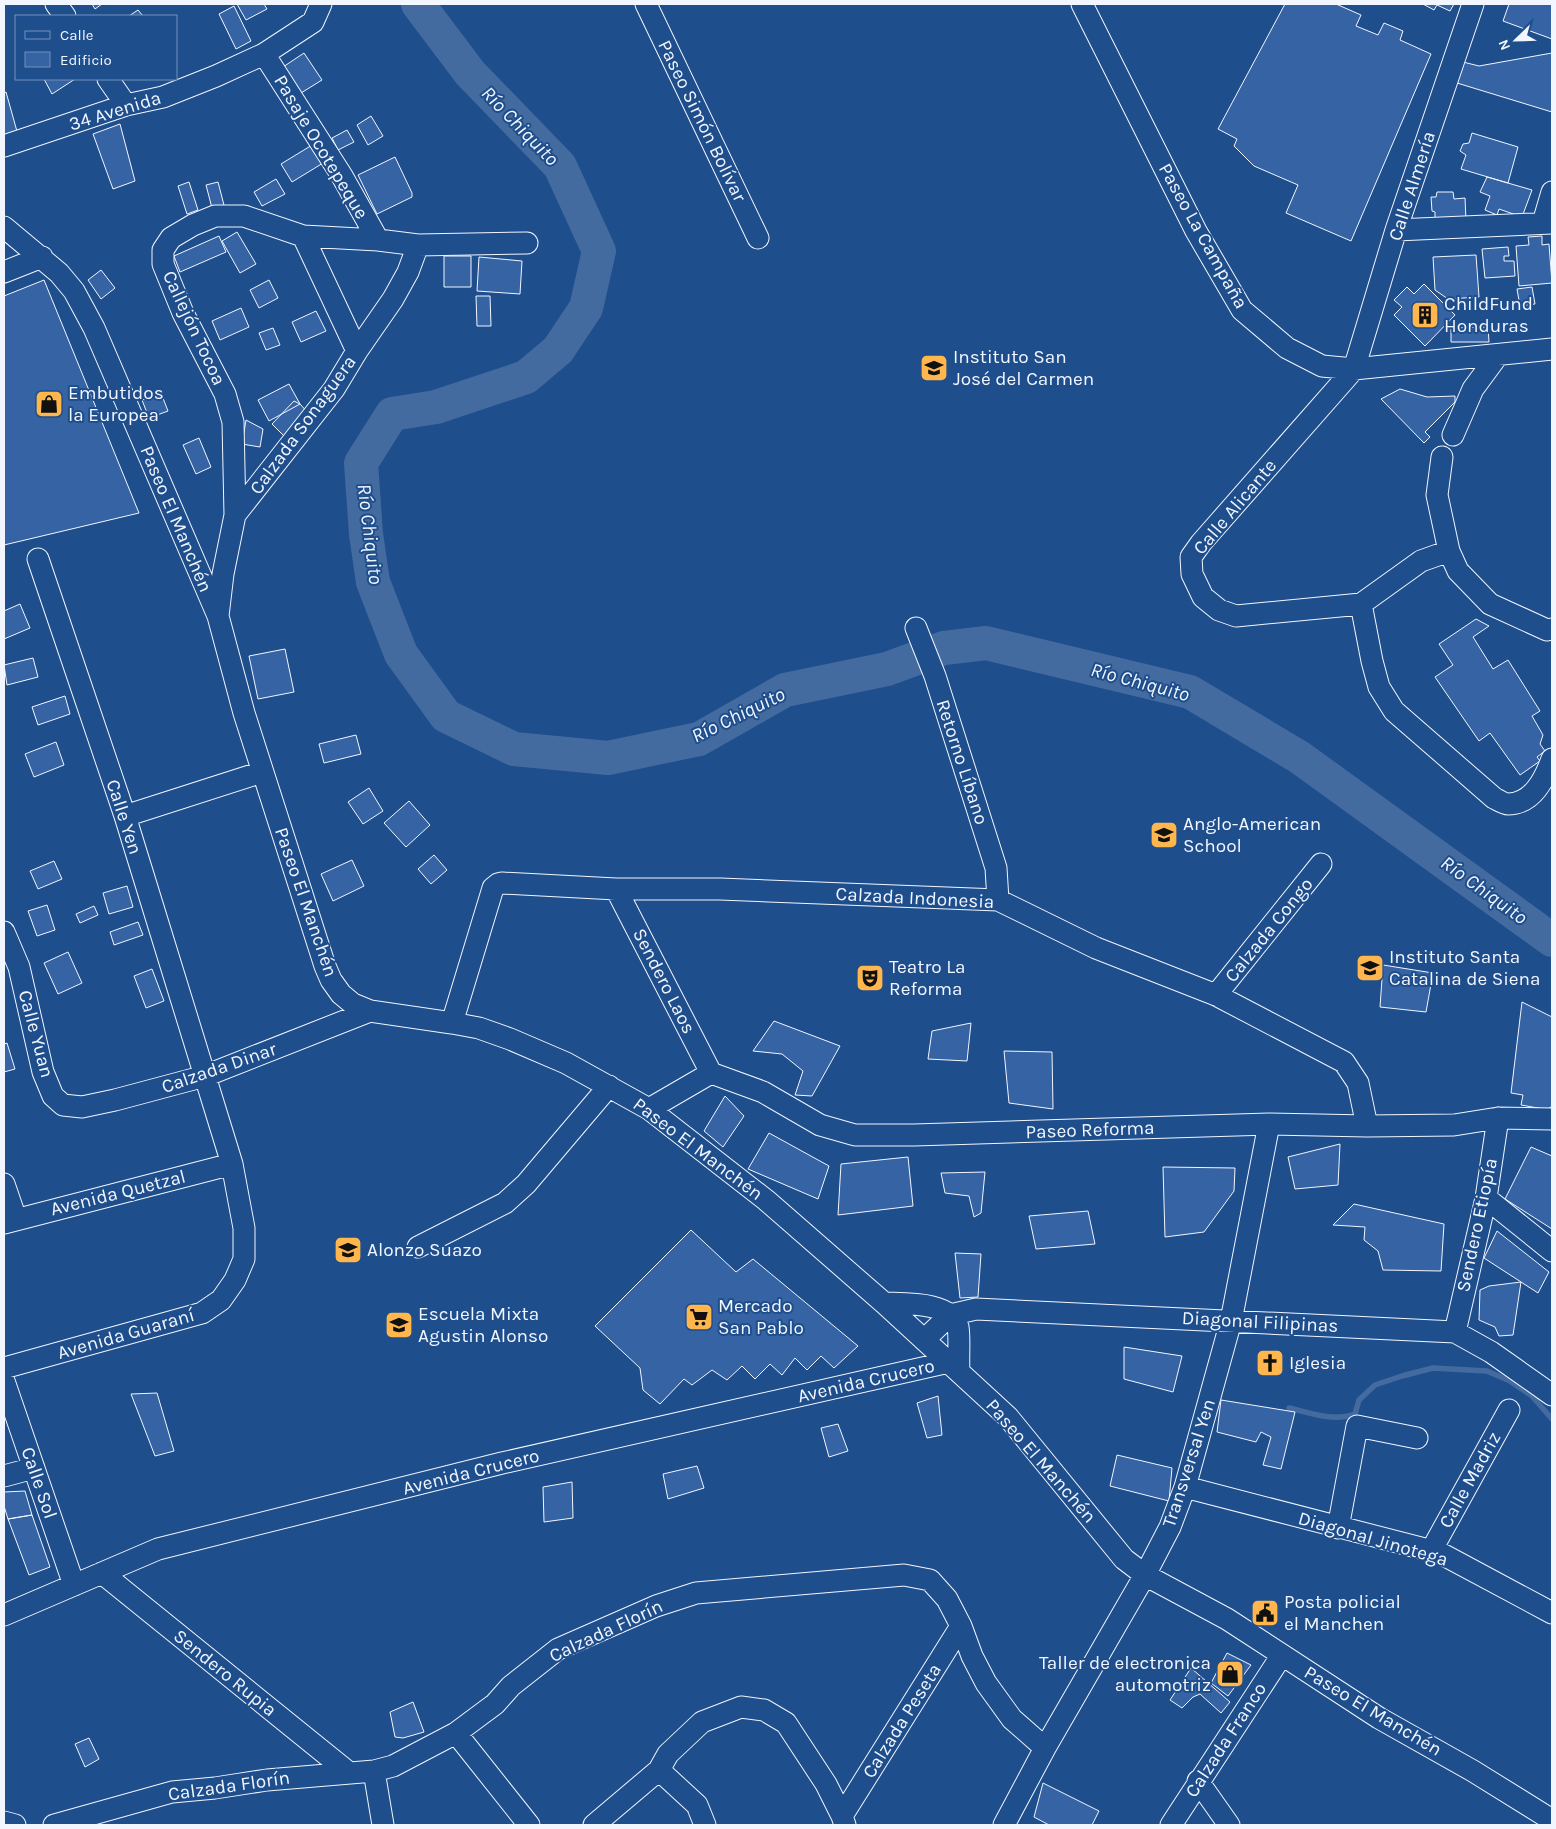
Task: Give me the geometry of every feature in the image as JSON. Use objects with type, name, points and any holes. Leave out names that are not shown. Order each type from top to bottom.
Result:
[{"type":"street","points":[[56,4],[64,15]]},
{"type":"street","name":"Paseo Simón Bolívar","points":[[646,4],[758,238]]},
{"type":"street","name":"Paseo La Campaña","points":[[1082,4],[1196,231],[1242,310],[1287,348],[1322,366],[1354,369],[1552,349]]},
{"type":"street","name":"Calle Almería","points":[[1354,369],[1396,230],[1473,4]]},
{"type":"street","name":"34 Avenida","points":[[4,146],[126,105],[163,97],[216,76],[264,54],[313,22],[321,5]]},
{"type":"street","name":"Pasaje Ocotepeque","points":[[264,54],[342,176],[378,240]]},
{"type":"street","points":[[109,80],[126,105]]},
{"type":"street","points":[[1396,230],[1548,223],[1552,192]]},
{"type":"street","name":"Callejón Tocoa","points":[[235,516],[232,422],[225,394],[183,313],[163,264],[163,250],[171,238],[193,225],[215,216],[244,216],[303,236],[378,240],[418,245],[527,243]]},
{"type":"street","name":"Paseo El Manchén","points":[[4,227],[59,273],[74,291],[94,328],[218,616],[262,772],[325,966],[331,980],[341,994],[353,1004],[370,1011],[479,1028],[510,1038],[566,1063],[649,1109],[766,1200],[884,1303],[1008,1417],[1124,1559],[1145,1575],[1227,1619],[1379,1718],[1473,1771],[1552,1820]]},
{"type":"street","points":[[303,236],[357,350]]},
{"type":"street","name":"Calzada Sonaguera","points":[[218,616],[223,574],[235,516],[334,389],[357,350],[394,299],[408,272],[418,245]]},
{"type":"street","points":[[4,272],[42,257]]},
{"type":"street","points":[[1452,435],[1473,389],[1498,355]]},
{"type":"street","name":"Calle Alicante","points":[[1354,369],[1201,543],[1192,557],[1192,574],[1203,597],[1219,610],[1236,616],[1361,604]]},
{"type":"street","points":[[1442,457],[1437,495],[1449,551],[1458,571],[1490,604],[1547,630],[1552,629]]},
{"type":"street","points":[[1449,551],[1421,561],[1361,604],[1379,687],[1394,711],[1494,798],[1507,804],[1519,802],[1538,789],[1552,759]]},
{"type":"street","name":"Calle Yen","points":[[38,559],[125,816],[205,1076]]},
{"type":"street","name":"Retorno Líbano","points":[[916,628],[935,676],[996,868],[998,900]]},
{"type":"street","points":[[125,816],[262,772]]},
{"type":"street","name":"Calzada Congo","points":[[1216,995],[1321,864]]},
{"type":"street","name":"Calzada Indonesia","points":[[452,1023],[494,888],[502,883],[616,890],[720,889],[998,900],[1096,948],[1216,995],[1344,1062],[1358,1083],[1367,1126]]},
{"type":"street","name":"Sendero Laos","points":[[616,890],[711,1073]]},
{"type":"street","name":"Calle Yuan","points":[[4,932],[19,967],[43,1072],[53,1096],[63,1105]]},
{"type":"street","name":"Calzada Dinar","points":[[63,1105],[82,1106],[114,1100],[205,1076],[370,1011]]},
{"type":"street","points":[[649,1109],[711,1073]]},
{"type":"street","name":"Paseo Reforma","points":[[711,1073],[763,1092],[820,1125],[855,1135],[914,1135],[1269,1124],[1454,1125],[1498,1118],[1552,1120]]},
{"type":"street","name":"Avenida Guaraní","points":[[4,1368],[202,1313],[221,1300],[235,1280],[244,1259],[244,1228],[232,1164],[205,1076]]},
{"type":"street","points":[[418,1247],[505,1203],[526,1184],[609,1086]]},
{"type":"street","name":"Sendero Etiopía","points":[[1455,1332],[1486,1198],[1498,1118]]},
{"type":"street","name":"Transversal Yen","points":[[1004,1825],[1045,1748],[1145,1575],[1170,1527],[1185,1487],[1231,1321],[1269,1124]]},
{"type":"street","name":"Avenida Quetzal","points":[[10,1221],[232,1164]]},
{"type":"street","points":[[4,1184],[10,1221]]},
{"type":"street","points":[[1486,1198],[1552,1250]]},
{"type":"street","points":[[884,1303],[938,1308],[950,1315],[958,1327],[954,1366]]},
{"type":"street","name":"Diagonal Filipinas","points":[[950,1315],[976,1309],[1455,1332],[1491,1352],[1552,1395]]},
{"type":"street","points":[[924,1340],[950,1315]]},
{"type":"street","name":"Avenida Crucero","points":[[4,1615],[158,1549],[492,1466],[954,1366]]},
{"type":"street","name":"Calle Sol","points":[[4,1381],[74,1585]]},
{"type":"street","name":"Calle Madriz","points":[[1431,1551],[1509,1410]]},
{"type":"street","points":[[1338,1528],[1357,1426],[1417,1438]]},
{"type":"street","points":[[4,1476],[34,1468]]},
{"type":"street","name":"Diagonal Jinotega","points":[[1185,1487],[1440,1553],[1552,1613]]},
{"type":"street","name":"Sendero Rupia","points":[[102,1573],[348,1772]]},
{"type":"street","name":"Calzada Florín","points":[[54,1825],[172,1792],[267,1780],[374,1771],[393,1766],[456,1733],[495,1704],[511,1686],[558,1649],[656,1606],[696,1593],[904,1575],[930,1580],[947,1599],[986,1683],[1012,1719],[1045,1748]]},
{"type":"street","name":"Calzada Peseta","points":[[844,1820],[961,1626]]},
{"type":"street","name":"Calzada Franco","points":[[1171,1825],[1282,1655]]},
{"type":"street","points":[[594,1825],[659,1770],[668,1754],[702,1722],[741,1707],[764,1710],[786,1723],[826,1784],[844,1820]]},
{"type":"street","points":[[456,1733],[529,1825]]},
{"type":"street","points":[[659,1770],[696,1805],[705,1825]]},
{"type":"street","points":[[374,1771],[383,1825]]},
{"type":"street","points":[[1198,1781],[1229,1825]]},
{"type":"street","points":[[4,1822],[15,1825]]},
{"type":"building","points":[[92,4],[102,4],[95,9]]},
{"type":"building","points":[[237,4],[264,4],[267,9],[246,20]]},
{"type":"building","points":[[1285,4],[1336,4],[1361,15],[1356,26],[1378,35],[1384,23],[1403,31],[1400,40],[1431,54],[1351,241],[1286,213],[1298,185],[1254,166],[1234,146],[1237,139],[1218,129]]},
{"type":"building","points":[[1423,4],[1454,4],[1450,11],[1437,5],[1434,10]]},
{"type":"building","points":[[1509,4],[1552,4],[1552,39],[1503,21]]},
{"type":"building","points":[[234,6],[251,41],[236,49],[219,14]]},
{"type":"building","points":[[138,10],[142,15],[130,15]]},
{"type":"building","points":[[304,53],[322,80],[301,93],[283,67]]},
{"type":"building","points":[[1552,53],[1552,112],[1457,83],[1463,62],[1479,66]]},
{"type":"building","points":[[45,80],[73,80],[52,94]]},
{"type":"building","points":[[6,92],[18,135],[4,139],[4,93]]},
{"type":"building","points":[[371,116],[383,136],[368,145],[357,125]]},
{"type":"building","points":[[120,124],[135,181],[113,189],[93,134]]},
{"type":"building","points":[[347,130],[354,142],[338,150],[332,138]]},
{"type":"building","points":[[1472,133],[1518,147],[1508,183],[1461,169],[1466,155],[1460,151],[1463,144],[1469,143]]},
{"type":"building","points":[[317,142],[328,160],[292,182],[281,164]]},
{"type":"building","points":[[395,157],[412,193],[412,197],[377,214],[358,175]]},
{"type":"building","points":[[1487,177],[1532,190],[1522,217],[1499,209],[1497,215],[1485,210],[1490,196],[1480,192]]},
{"type":"building","points":[[276,179],[285,194],[262,206],[254,192]]},
{"type":"building","points":[[189,182],[198,210],[187,214],[178,186]]},
{"type":"building","points":[[218,182],[225,209],[213,212],[206,185]]},
{"type":"building","points":[[1437,192],[1453,192],[1454,199],[1465,198],[1466,221],[1435,222],[1435,212],[1432,211],[1431,197],[1436,197]]},
{"type":"building","points":[[237,232],[256,264],[240,273],[222,241]]},
{"type":"building","points":[[219,236],[226,252],[180,272],[174,256]]},
{"type":"building","points":[[1542,236],[1542,245],[1549,244],[1552,283],[1519,286],[1516,246],[1529,245],[1528,237]]},
{"type":"building","points":[[1508,247],[1509,256],[1504,256],[1504,261],[1514,261],[1515,276],[1485,278],[1482,249]]},
{"type":"building","points":[[1476,255],[1479,297],[1448,299],[1435,290],[1433,257]]},
{"type":"building","points":[[444,256],[471,256],[471,287],[444,287]]},
{"type":"building","points":[[479,257],[522,261],[520,294],[477,291]]},
{"type":"building","points":[[101,270],[115,288],[101,299],[88,280]]},
{"type":"building","name":"Embutidos la Europea","points":[[44,280],[139,513],[4,545],[4,296]]},
{"type":"building","points":[[269,280],[278,298],[259,308],[250,290]]},
{"type":"building","name":"ChildFund Honduras","points":[[1424,284],[1455,315],[1425,346],[1394,315],[1402,307],[1394,300],[1407,287],[1414,294]]},
{"type":"building","points":[[1532,287],[1535,304],[1520,306],[1517,289]]},
{"type":"building","points":[[476,296],[490,296],[491,326],[477,326]]},
{"type":"building","points":[[241,308],[249,327],[220,340],[212,321]]},
{"type":"building","points":[[316,311],[326,331],[301,342],[292,322]]},
{"type":"building","points":[[1488,327],[1489,342],[1451,342],[1451,328]]},
{"type":"building","points":[[273,328],[280,345],[266,350],[259,333]]},
{"type":"building","points":[[289,384],[300,404],[269,421],[258,400]]},
{"type":"building","points":[[1400,389],[1427,397],[1455,396],[1455,402],[1425,432],[1430,437],[1424,443],[1381,399]]},
{"type":"building","points":[[161,393],[168,411],[149,418],[142,400]]},
{"type":"building","points":[[294,401],[300,404],[310,415],[287,439],[272,424]]},
{"type":"building","points":[[246,420],[263,429],[260,447],[242,444]]},
{"type":"building","points":[[199,438],[211,467],[196,474],[183,445]]},
{"type":"building","points":[[20,604],[30,628],[4,639],[4,611]]},
{"type":"building","points":[[1476,619],[1489,626],[1473,637],[1493,669],[1508,660],[1540,711],[1532,716],[1543,735],[1540,744],[1545,751],[1537,757],[1540,761],[1520,775],[1490,733],[1479,741],[1435,677],[1453,665],[1439,644]]},
{"type":"building","points":[[285,649],[294,692],[258,699],[249,656]]},
{"type":"building","points":[[33,658],[38,677],[7,685],[4,665]]},
{"type":"building","points":[[65,696],[70,714],[38,725],[32,707]]},
{"type":"building","points":[[356,735],[361,754],[324,763],[319,744]]},
{"type":"building","points":[[56,742],[64,765],[34,777],[25,754]]},
{"type":"building","points":[[369,788],[383,811],[363,824],[348,802]]},
{"type":"building","points":[[409,801],[430,825],[406,847],[384,823]]},
{"type":"building","points":[[434,855],[447,870],[431,884],[418,869]]},
{"type":"building","points":[[352,860],[364,886],[333,901],[321,874]]},
{"type":"building","points":[[54,861],[62,879],[38,889],[30,871]]},
{"type":"building","points":[[127,886],[133,907],[109,914],[103,893]]},
{"type":"building","points":[[47,905],[55,930],[37,936],[28,911]]},
{"type":"building","points":[[94,906],[98,915],[80,923],[76,914]]},
{"type":"building","points":[[138,922],[143,935],[114,945],[110,932]]},
{"type":"building","points":[[68,952],[82,983],[58,994],[44,963]]},
{"type":"building","points":[[1383,965],[1433,973],[1426,1012],[1380,1007]]},
{"type":"building","points":[[152,969],[164,1001],[146,1008],[134,976]]},
{"type":"building","points":[[1522,1002],[1552,1017],[1552,1108],[1550,1107],[1549,1110],[1521,1105],[1523,1095],[1511,1093]]},
{"type":"building","points":[[774,1021],[840,1046],[812,1096],[795,1095],[803,1071],[782,1054],[753,1051]]},
{"type":"building","points":[[971,1023],[967,1061],[928,1059],[932,1031]]},
{"type":"building","points":[[7,1043],[15,1069],[4,1072],[4,1044]]},
{"type":"building","points":[[1004,1051],[1052,1052],[1053,1109],[1009,1103]]},
{"type":"building","points":[[725,1096],[744,1116],[723,1147],[704,1131]]},
{"type":"building","points":[[769,1133],[829,1166],[818,1199],[748,1169]]},
{"type":"building","points":[[1340,1144],[1338,1185],[1295,1189],[1288,1157]]},
{"type":"building","points":[[1531,1147],[1552,1156],[1552,1229],[1505,1199]]},
{"type":"building","points":[[908,1157],[913,1206],[838,1215],[841,1164]]},
{"type":"building","points":[[1163,1167],[1235,1168],[1234,1191],[1204,1232],[1165,1237]]},
{"type":"building","points":[[985,1172],[981,1213],[974,1217],[969,1196],[945,1193],[941,1173]]},
{"type":"building","points":[[1354,1204],[1444,1224],[1441,1271],[1383,1270],[1378,1251],[1364,1240],[1365,1227],[1333,1225]]},
{"type":"building","points":[[1088,1211],[1095,1244],[1036,1249],[1029,1216]]},
{"type":"building","points":[[691,1230],[736,1272],[753,1259],[858,1346],[834,1368],[821,1356],[807,1370],[795,1358],[782,1375],[770,1364],[755,1379],[742,1366],[727,1380],[712,1370],[692,1385],[684,1379],[660,1404],[643,1390],[640,1368],[595,1326]]},
{"type":"building","points":[[1497,1231],[1549,1272],[1538,1293],[1484,1258]]},
{"type":"building","points":[[955,1253],[981,1254],[978,1297],[960,1298]]},
{"type":"building","points":[[1521,1282],[1513,1335],[1499,1336],[1495,1327],[1479,1320],[1480,1290],[1489,1286]]},
{"type":"building","points":[[1124,1347],[1182,1356],[1173,1392],[1124,1379]]},
{"type":"building","points":[[157,1393],[174,1451],[155,1456],[131,1394]]},
{"type":"building","points":[[938,1396],[942,1435],[927,1438],[917,1403]]},
{"type":"building","points":[[1221,1400],[1295,1412],[1281,1469],[1263,1465],[1271,1437],[1261,1432],[1256,1442],[1217,1432]]},
{"type":"building","points":[[838,1424],[848,1451],[829,1457],[821,1428]]},
{"type":"building","points":[[1117,1455],[1172,1468],[1169,1501],[1110,1486]]},
{"type":"building","points":[[697,1466],[704,1488],[668,1499],[663,1474]]},
{"type":"building","points":[[572,1482],[573,1518],[544,1522],[543,1487]]},
{"type":"building","points":[[25,1491],[32,1515],[8,1519],[4,1506],[4,1492]]},
{"type":"building","points":[[32,1515],[50,1567],[29,1575],[8,1519]]},
{"type":"building","name":"Taller de electronica automotriz","points":[[1227,1653],[1251,1665],[1228,1696],[1211,1683]]},
{"type":"building","points":[[1191,1668],[1230,1702],[1221,1713],[1200,1694],[1193,1697],[1182,1708],[1170,1700]]},
{"type":"building","points":[[413,1702],[424,1732],[403,1738],[395,1737],[390,1712]]},
{"type":"building","points":[[89,1738],[99,1759],[85,1767],[75,1744]]},
{"type":"building","points":[[1043,1783],[1099,1811],[1092,1825],[1049,1825],[1034,1817]]},
{"type":"waterway","name":"Río Chiquito","points":[[418,4],[470,73],[560,166],[599,251],[586,308],[558,350],[526,377],[436,407],[392,414],[361,463],[366,534],[373,582],[401,654],[446,716],[514,749],[608,758],[699,739],[785,690],[887,669],[944,648],[986,643],[1190,692],[1299,757],[1552,940]]},
{"type":"waterway","points":[[1289,1408],[1330,1417],[1355,1414],[1359,1400],[1375,1385],[1433,1368],[1487,1371],[1510,1381],[1532,1396],[1552,1419]]},
{"type":"place","name":"ChildFund Honduras","points":[[1425,315]]},
{"type":"place","name":"Instituto San José del Carmen","points":[[934,368]]},
{"type":"place","name":"Embutidos la Europea","points":[[49,404]]},
{"type":"place","name":"Anglo-American School","points":[[1164,835]]},
{"type":"place","name":"Instituto Santa Catalina de Siena","points":[[1370,968]]},
{"type":"place","name":"Teatro La Reforma","points":[[870,978]]},
{"type":"place","name":"Alonzo Suazo","points":[[348,1250]]},
{"type":"place","name":"Mercado San Pablo","points":[[699,1317]]},
{"type":"place","name":"Escuela Mixta Agustin Alonso","points":[[399,1325]]},
{"type":"place","name":"Iglesia","points":[[1270,1363]]},
{"type":"place","name":"Posta policial el Manchen","points":[[1265,1613]]},
{"type":"place","name":"Taller de electronica automotriz","points":[[1230,1674]]}]
